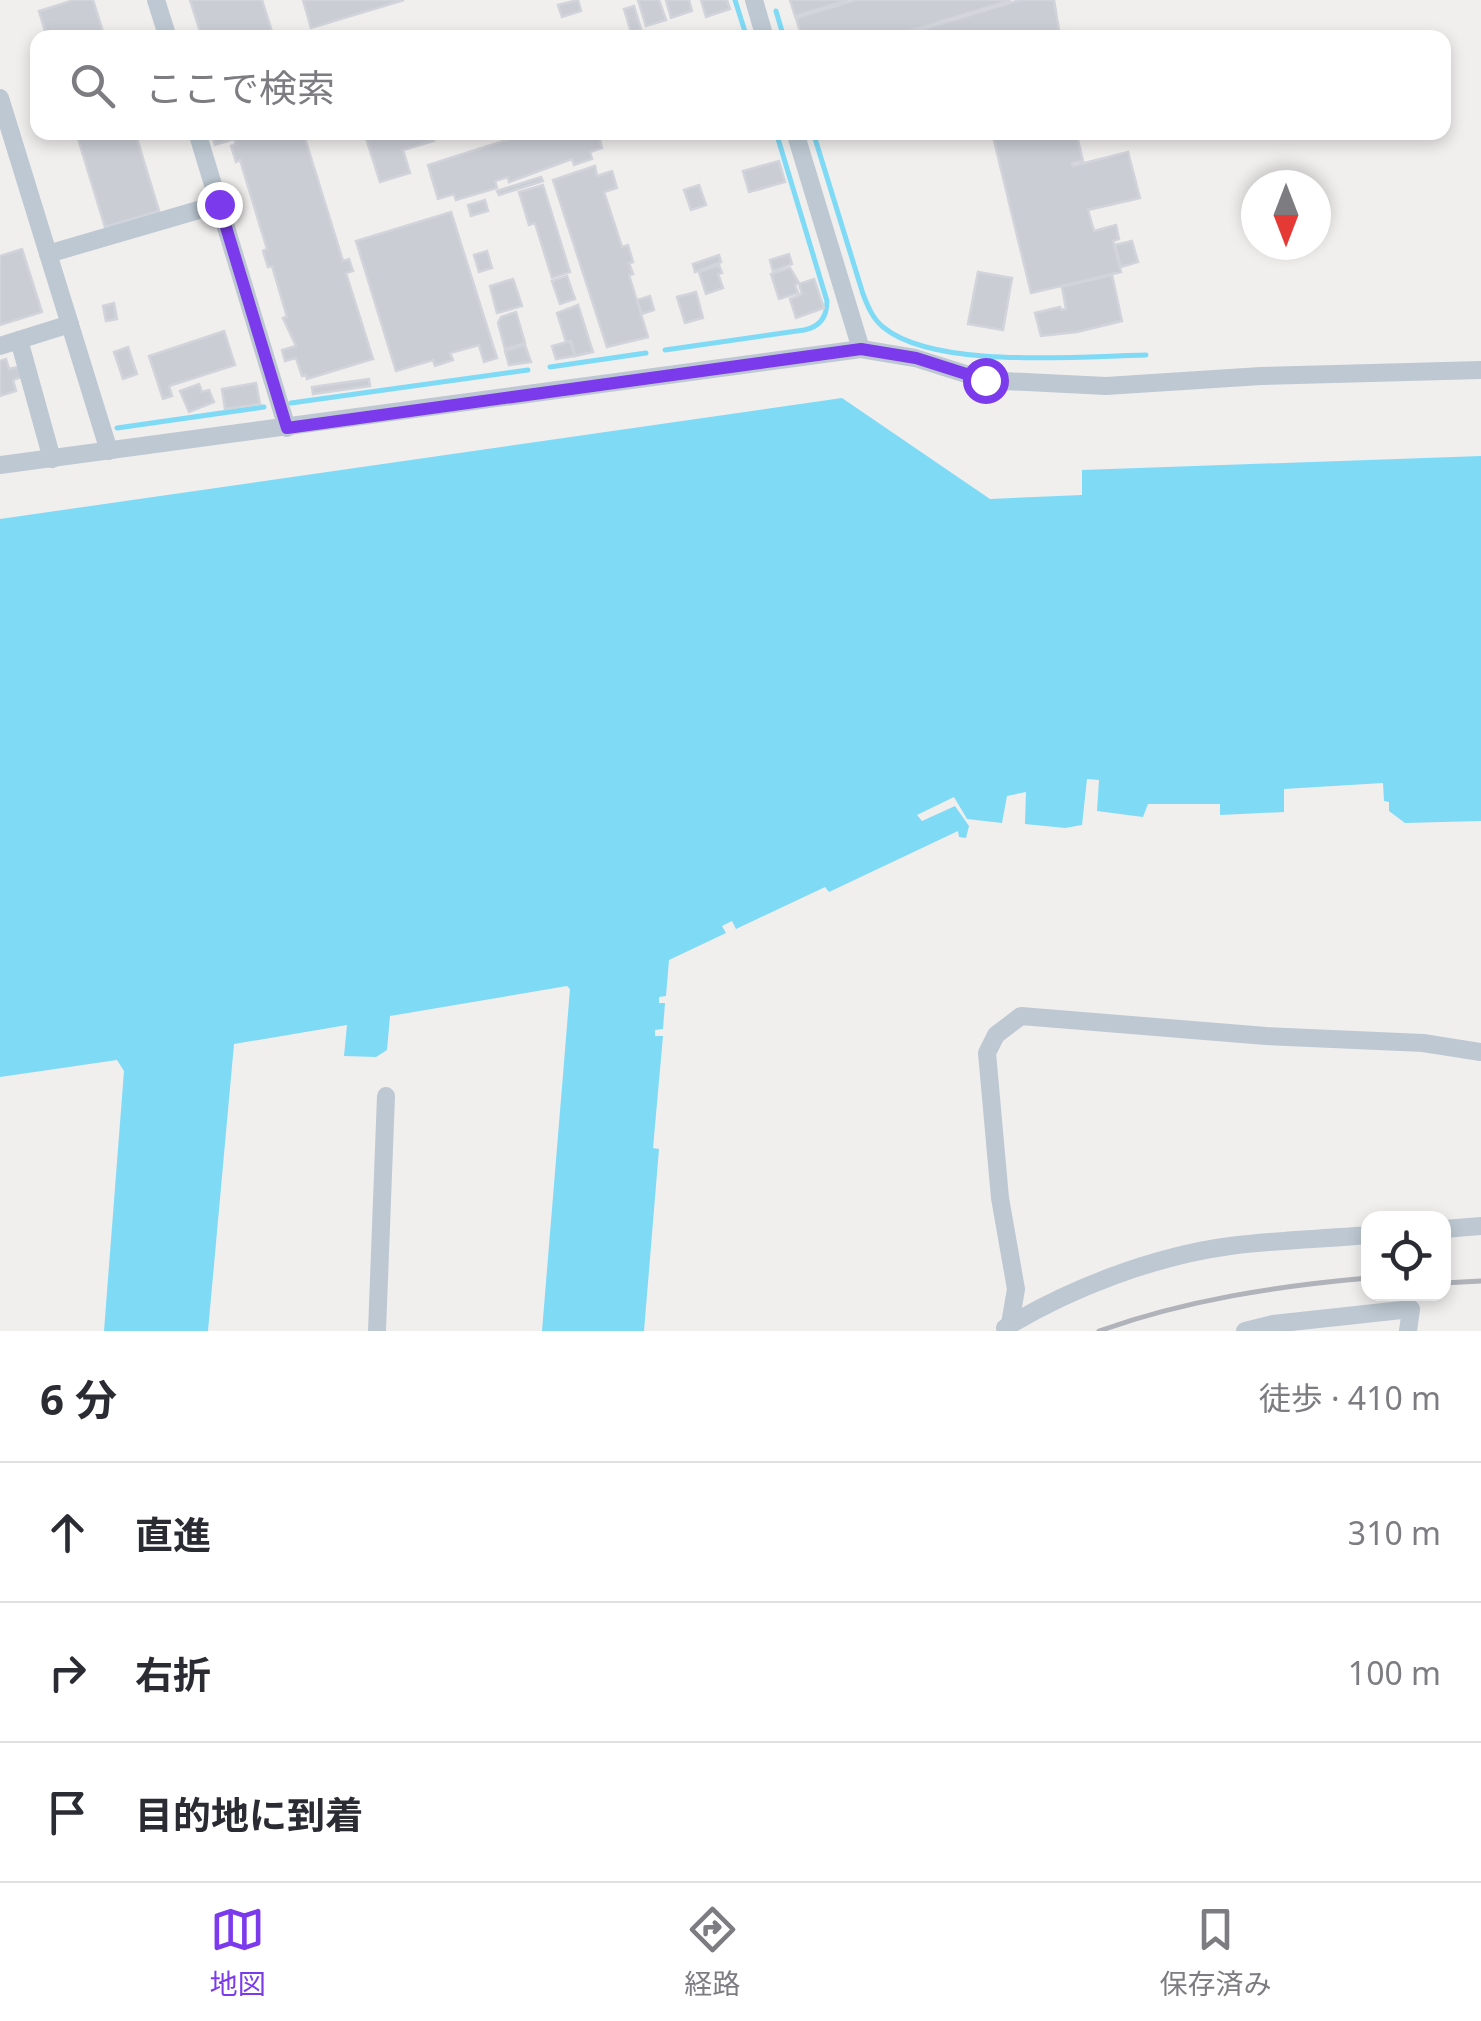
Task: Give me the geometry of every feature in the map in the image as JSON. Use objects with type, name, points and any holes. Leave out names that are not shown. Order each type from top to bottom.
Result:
[{"type":"street","points":[[156,0],[165,30]]},
{"type":"street","points":[[754,0],[763,30]]},
{"type":"street","points":[[0,98],[6,136],[48,254],[109,451]]},
{"type":"street","points":[[199,140],[287,428]]},
{"type":"street","points":[[796,140],[861,349]]},
{"type":"street","points":[[48,254],[219,204]]},
{"type":"street","points":[[0,346],[70,324]]},
{"type":"street","points":[[19,340],[52,459]]},
{"type":"street","points":[[0,466],[861,349],[916,358],[985,380],[1106,386],[1261,376],[1481,370]]},
{"type":"street","points":[[1005,1328],[1016,1288],[1000,1198],[987,1053],[996,1035],[1021,1016],[1266,1036],[1423,1043],[1481,1052]]},
{"type":"street","points":[[377,1331],[386,1096]]},
{"type":"street","points":[[1451,1228],[1481,1226]]},
{"type":"street","points":[[1005,1328],[1112,1276],[1175,1257],[1228,1246],[1361,1236]]},
{"type":"street","points":[[1246,1331],[1273,1324],[1411,1309],[1408,1331]]},
{"type":"water","points":[[842,398],[990,499],[1082,495],[1082,470],[1481,456],[1481,821],[1405,823],[1389,811],[1383,783],[1284,789],[1284,812],[1220,815],[1220,804],[1148,804],[1143,817],[1097,811],[1099,780],[1087,779],[1082,825],[1065,828],[1025,824],[1026,792],[1007,796],[1002,823],[967,819],[954,797],[917,815],[922,821],[955,806],[969,826],[966,838],[959,837],[958,831],[829,892],[825,887],[736,929],[732,921],[722,926],[726,933],[669,960],[666,996],[659,997],[659,1003],[665,1003],[663,1029],[655,1030],[655,1036],[663,1036],[653,1148],[659,1149],[644,1331],[542,1331],[570,989],[567,986],[390,1016],[387,1050],[376,1057],[344,1056],[347,1025],[234,1044],[208,1331],[104,1331],[124,1071],[117,1060],[0,1077],[0,519]]},
{"type":"building","points":[[74,0],[93,0],[102,30],[45,30],[39,11]]},
{"type":"building","points":[[190,0],[262,0],[271,30],[199,30]]},
{"type":"building","points":[[303,0],[404,0],[311,28]]},
{"type":"building","points":[[578,0],[581,11],[562,17],[558,5]]},
{"type":"building","points":[[638,0],[659,0],[666,20],[646,26]]},
{"type":"building","points":[[666,0],[689,0],[692,11],[671,18]]},
{"type":"building","points":[[701,0],[727,0],[730,9],[706,17]]},
{"type":"building","points":[[790,0],[849,0],[795,16]]},
{"type":"building","points":[[856,0],[1011,0],[912,30],[800,30],[796,18]]},
{"type":"building","points":[[1020,0],[1054,0],[1059,30],[921,30]]},
{"type":"building","points":[[634,6],[641,29],[630,30],[624,9]]},
{"type":"building","points":[[78,140],[137,140],[159,211],[105,227]]},
{"type":"building","points":[[234,140],[305,140],[343,261],[349,259],[353,271],[346,273],[373,359],[307,379],[302,376],[296,358],[285,361],[282,350],[296,346],[283,318],[287,317],[272,266],[268,267],[263,251],[267,249],[240,160],[236,162],[231,146],[236,144]]},
{"type":"building","points":[[367,140],[434,140],[403,150],[410,173],[380,182]]},
{"type":"building","points":[[506,140],[600,140],[602,148],[590,152],[592,159],[574,165],[572,159],[509,182],[508,177],[495,181],[497,188],[456,200],[454,194],[438,199],[428,165]]},
{"type":"building","points":[[994,140],[1078,140],[1083,161],[1072,163],[1073,166],[1128,152],[1140,198],[1088,210],[1094,231],[1116,225],[1119,239],[1113,241],[1121,272],[1031,293]]},
{"type":"building","points":[[779,161],[785,182],[749,192],[743,171]]},
{"type":"building","points":[[595,166],[597,176],[612,171],[617,188],[604,192],[622,247],[628,245],[633,262],[629,263],[633,274],[629,275],[648,337],[607,347],[553,180]]},
{"type":"building","points":[[541,177],[543,181],[499,195],[497,191]]},
{"type":"building","points":[[543,185],[570,272],[552,278],[535,223],[529,225],[519,192]]},
{"type":"building","points":[[699,185],[706,205],[691,210],[684,190]]},
{"type":"building","points":[[485,200],[488,211],[471,216],[468,205]]},
{"type":"building","points":[[451,212],[497,358],[484,362],[479,345],[450,353],[453,360],[435,366],[433,360],[396,371],[356,241]]},
{"type":"building","points":[[1132,241],[1138,262],[1121,267],[1115,245]]},
{"type":"building","points":[[22,249],[42,312],[0,325],[0,256]]},
{"type":"building","points":[[487,251],[492,268],[479,272],[474,255]]},
{"type":"building","points":[[789,254],[792,264],[773,271],[770,260]]},
{"type":"building","points":[[719,255],[721,262],[695,272],[693,264]]},
{"type":"building","points":[[719,265],[723,288],[706,294],[699,272]]},
{"type":"building","points":[[790,268],[799,283],[795,285],[798,293],[779,299],[771,274]]},
{"type":"building","points":[[978,272],[1012,278],[1003,330],[968,324]]},
{"type":"building","points":[[1112,275],[1122,321],[1041,336],[1035,313],[1066,309],[1062,287]]},
{"type":"building","points":[[567,276],[575,299],[560,304],[552,281]]},
{"type":"building","points":[[513,279],[522,306],[497,313],[490,286]]},
{"type":"building","points":[[814,279],[824,308],[796,318],[790,299],[802,294],[799,284]]},
{"type":"building","points":[[696,292],[703,318],[685,323],[677,297]]},
{"type":"building","points":[[650,296],[654,310],[642,314],[637,300]]},
{"type":"building","points":[[114,303],[117,319],[106,321],[103,306]]},
{"type":"building","points":[[578,305],[593,352],[575,356],[557,313]]},
{"type":"building","points":[[516,312],[525,343],[505,349],[498,323],[501,317]]},
{"type":"building","points":[[224,331],[235,365],[169,386],[172,396],[163,399],[149,356]]},
{"type":"building","points":[[570,341],[575,356],[556,359],[552,346]]},
{"type":"building","points":[[525,345],[531,362],[509,365],[505,351]]},
{"type":"building","points":[[128,347],[137,374],[123,379],[114,352]]},
{"type":"building","points":[[6,359],[9,369],[18,367],[21,377],[13,380],[16,391],[0,396],[0,361]]},
{"type":"building","points":[[369,379],[370,386],[313,394],[312,387]]},
{"type":"building","points":[[256,383],[260,404],[225,409],[222,389]]},
{"type":"building","points":[[199,384],[202,392],[209,390],[214,402],[189,412],[180,391]]},
{"type":"waterway","points":[[735,0],[744,30]]},
{"type":"waterway","points":[[776,11],[782,30]]},
{"type":"waterway","points":[[665,350],[804,330],[818,324],[824,316],[827,301],[778,140]]},
{"type":"waterway","points":[[815,140],[863,294],[883,327],[907,341],[972,355],[1146,355]]},
{"type":"waterway","points":[[550,367],[646,353]]},
{"type":"waterway","points":[[291,403],[528,370]]},
{"type":"waterway","points":[[117,428],[264,407]]},
{"type":"railway","points":[[1099,1331],[1232,1296],[1361,1279]]},
{"type":"railway","points":[[1451,1283],[1481,1281]]},
{"type":"route","points":[[219,204],[287,428],[861,349],[916,358],[985,380]]}]
